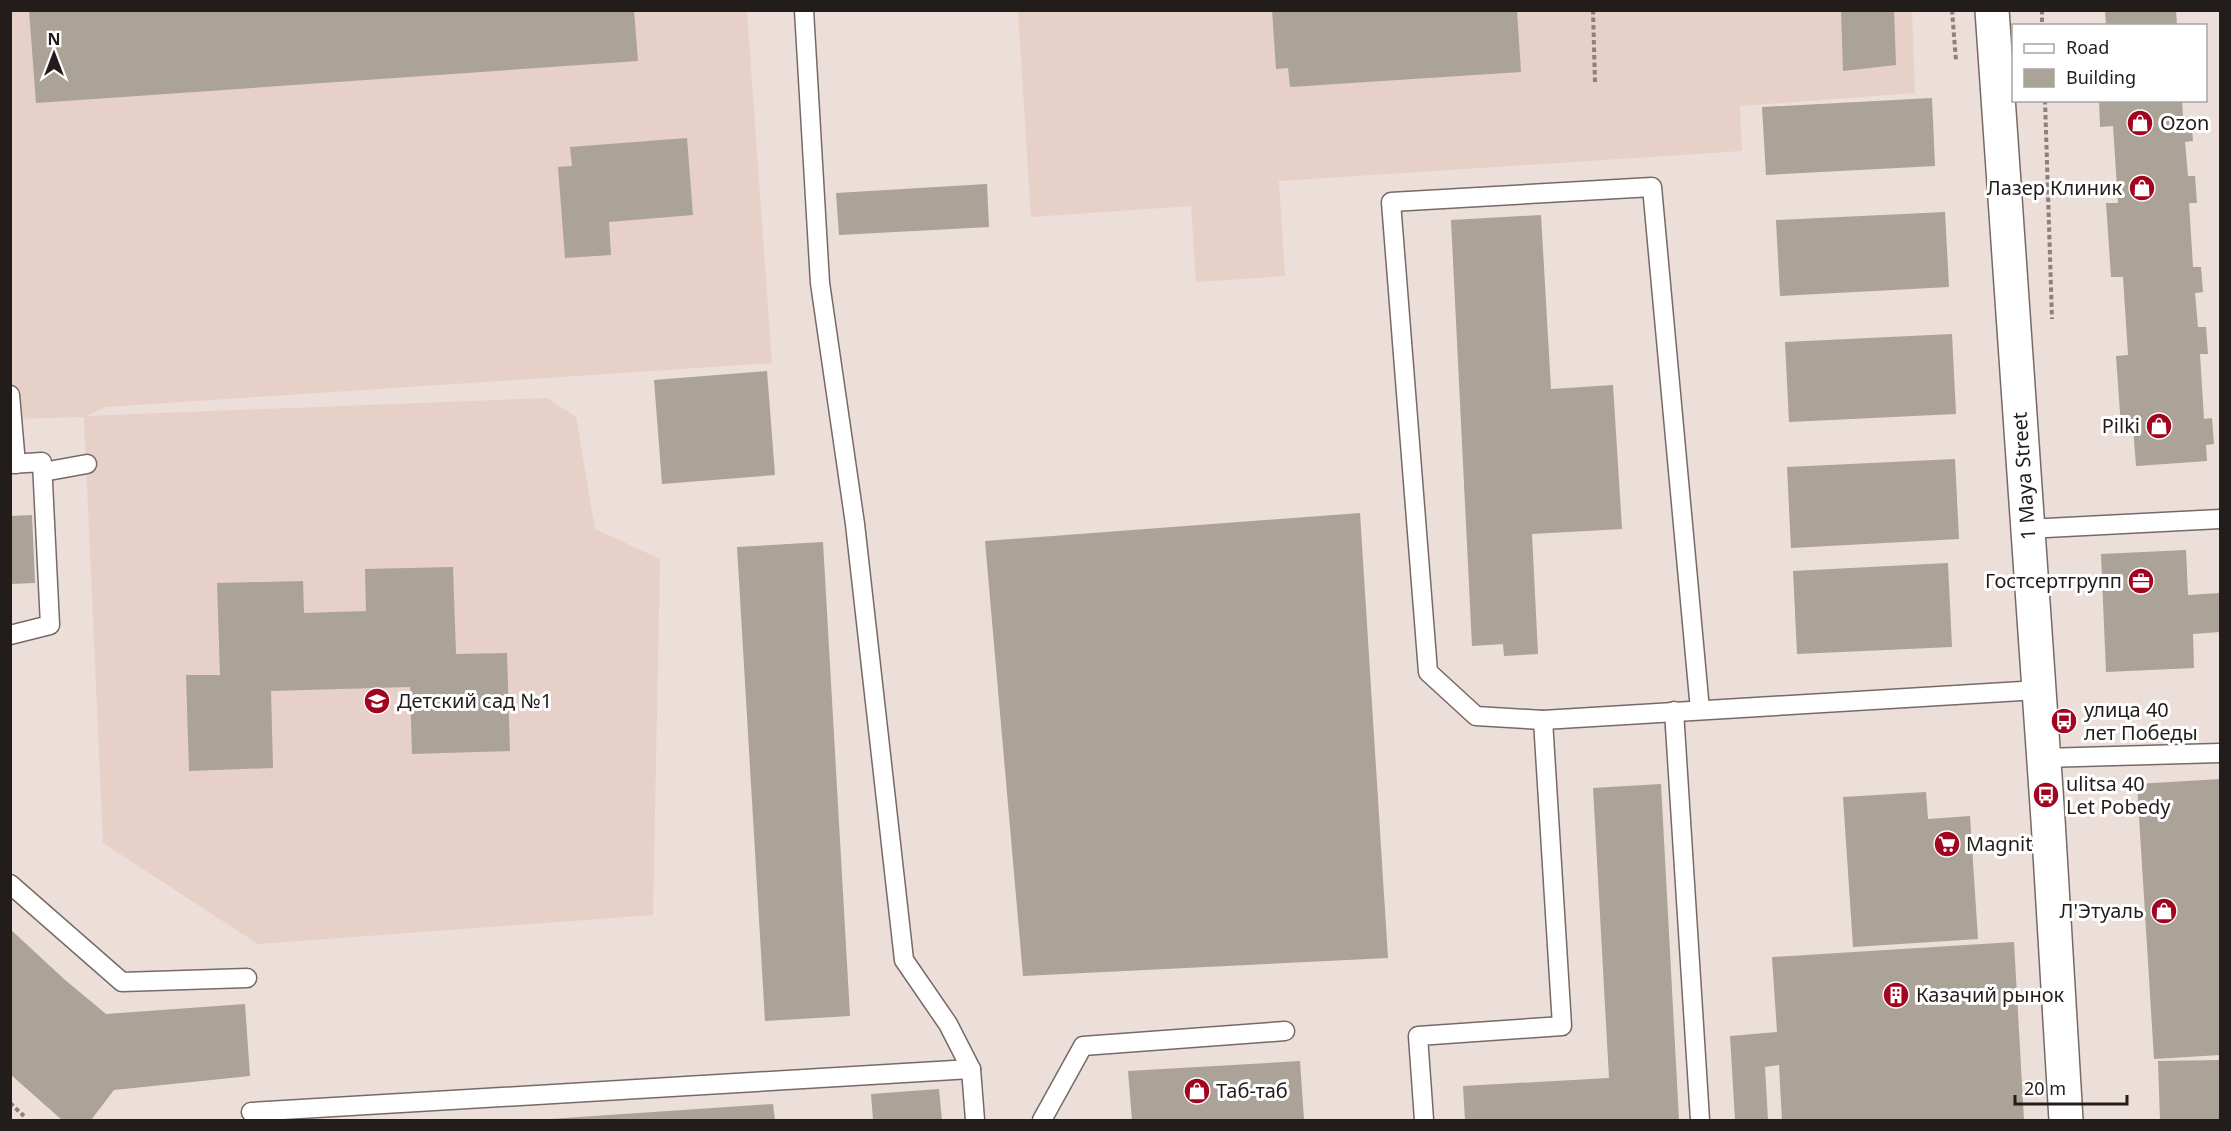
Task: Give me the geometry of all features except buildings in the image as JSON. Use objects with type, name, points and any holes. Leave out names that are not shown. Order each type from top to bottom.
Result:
[{"type":"street","name":"1 Maya Street","points":[[1992,10],[2066,1120]]},
{"type":"lane","points":[[804,10],[820,283],[855,524],[904,960],[948,1024],[971,1069],[975,1120]]},
{"type":"lane","points":[[1700,710],[1652,187],[1391,201],[1428,672],[1476,716],[1543,720],[2038,690]]},
{"type":"lane","points":[[10,395],[13,464],[42,462],[50,625],[10,635]]},
{"type":"lane","points":[[43,472],[87,464]]},
{"type":"lane","points":[[2027,529],[2220,519]]},
{"type":"lane","points":[[1674,711],[1700,1120]]},
{"type":"lane","points":[[1424,1120],[1418,1035],[1562,1026],[1543,720]]},
{"type":"lane","points":[[2043,758],[2220,753]]},
{"type":"lane","points":[[10,884],[122,982],[247,978]]},
{"type":"lane","points":[[1042,1120],[1083,1046],[1285,1030]]},
{"type":"lane","points":[[251,1112],[971,1069]]},
{"type":"path","points":[[1593,10],[1595,83]]},
{"type":"path","points":[[2045,102],[2053,326]]},
{"type":"path","points":[[10,1103],[24,1116]]},
{"type":"shaded area","points":[[10,11],[747,11],[772,363],[105,407],[86,416],[547,398],[576,417],[595,529],[660,559],[653,915],[258,944],[103,843],[84,417],[11,419]]},
{"type":"shaded area","points":[[1018,11],[1912,11],[1915,93],[1740,106],[1742,151],[1279,181],[1285,276],[1196,282],[1191,206],[1031,217]]},
{"type":"place","name":"Ozon","points":[[2140,123]]},
{"type":"place","name":"Лазер Клиник","points":[[2142,188]]},
{"type":"place","name":"Pilki","points":[[2159,426]]},
{"type":"place","name":"Гостсертгрупп","points":[[2141,581]]},
{"type":"place","name":"Детский сад №1","points":[[377,701]]},
{"type":"place","name":"улица 40 лет Победы","points":[[2064,721]]},
{"type":"place","name":"ulitsa 40 Let Pobedy","points":[[2046,795]]},
{"type":"place","name":"Magnit","points":[[1947,844]]},
{"type":"place","name":"Л'Этуаль","points":[[2164,911]]},
{"type":"place","name":"Казачий рынок","points":[[1896,995]]},
{"type":"place","name":"Таб-таб","points":[[1197,1091]]}]
